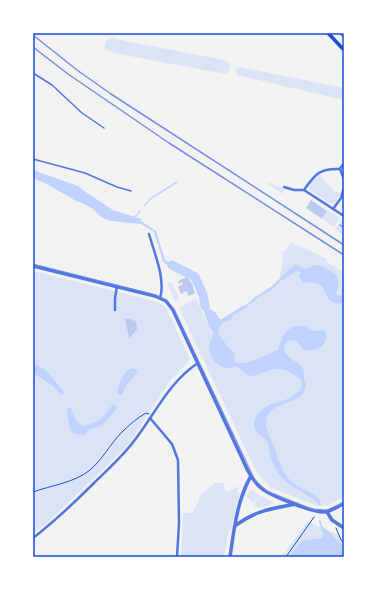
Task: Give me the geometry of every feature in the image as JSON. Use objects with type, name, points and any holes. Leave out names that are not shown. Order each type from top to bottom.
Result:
[{"type":"main road","points":[[328,33],[344,50]]},
{"type":"street","points":[[340,169],[344,163]]},
{"type":"street","points":[[340,169],[344,179]]},
{"type":"street","points":[[304,190],[317,173],[324,170],[340,169]]},
{"type":"street","points":[[284,187],[294,190],[304,190],[344,216]]},
{"type":"street","points":[[333,209],[341,198],[344,187]]},
{"type":"street","points":[[149,234],[162,280],[160,298]]},
{"type":"street","points":[[33,266],[160,298],[169,304],[255,482],[264,490],[316,511],[326,512],[344,504]]},
{"type":"street","points":[[115,310],[117,286]]},
{"type":"street","points":[[33,538],[63,514],[118,460],[135,440],[177,380],[191,367],[198,363]]},
{"type":"street","points":[[150,418],[172,444],[178,454],[179,482],[177,557]]},
{"type":"street","points":[[230,557],[241,501],[251,476]]},
{"type":"street","points":[[236,525],[245,518],[259,512],[296,504]]},
{"type":"street","points":[[326,512],[332,520],[344,528]]},
{"type":"lane","points":[[33,73],[52,85],[82,113],[104,128]]},
{"type":"lane","points":[[33,159],[85,173],[117,187],[131,191]]},
{"type":"path","points":[[339,33],[344,38]]},
{"type":"path","points":[[33,492],[75,479],[89,470],[101,459],[122,432],[146,413]]},
{"type":"path","points":[[286,557],[314,517]]},
{"type":"path","points":[[336,528],[341,540],[344,542]]},
{"type":"shaded area","points":[[110,38],[224,60],[230,64],[230,69],[225,74],[114,53],[105,49],[105,43]]},
{"type":"shaded area","points":[[240,67],[344,88],[344,100],[237,75],[236,68]]},
{"type":"shaded area","points":[[321,175],[327,184],[333,188],[333,191],[341,193],[334,204],[329,203],[309,190],[313,181]]},
{"type":"shaded area","points":[[268,182],[284,189],[283,194],[267,183]]},
{"type":"shaded area","points":[[328,210],[340,218],[334,227],[322,219]]},
{"type":"shaded area","points":[[342,219],[344,220],[344,236],[335,229]]},
{"type":"shaded area","points":[[291,242],[327,259],[326,262],[344,272],[344,497],[328,505],[317,506],[270,487],[257,473],[179,308],[196,298],[211,333],[255,297],[279,280],[283,261],[281,253],[286,250]]},
{"type":"shaded area","points":[[33,271],[162,304],[167,309],[190,360],[168,383],[129,444],[47,523],[33,533]]},
{"type":"shaded area","points":[[167,283],[172,283],[179,299],[175,301]]},
{"type":"shaded area","points":[[215,483],[223,483],[226,492],[239,486],[237,493],[240,492],[231,529],[229,529],[224,557],[181,557],[183,513],[192,513],[200,499],[199,496]]},
{"type":"shaded area","points":[[250,490],[254,491],[260,496],[254,502],[247,497]]},
{"type":"shaded area","points":[[261,496],[274,504],[258,508],[254,505]]},
{"type":"shaded area","points":[[308,521],[344,538],[344,557],[282,557]]},
{"type":"water","points":[[33,170],[78,186],[113,210],[141,219],[141,221],[156,231],[165,260],[183,268],[182,272],[170,265],[165,264],[154,232],[141,224],[111,221],[101,217],[93,209],[33,178]]},
{"type":"water","points":[[294,265],[298,265],[304,269],[315,265],[320,265],[334,273],[339,281],[336,294],[344,296],[344,303],[333,302],[330,300],[320,285],[303,282],[299,277],[301,272],[297,271],[279,282],[273,289],[262,295],[241,311],[233,315],[231,319],[224,322],[219,327],[218,333],[228,347],[234,352],[235,363],[246,363],[278,350],[283,336],[293,327],[303,326],[315,331],[324,330],[326,338],[324,344],[320,348],[304,350],[296,341],[288,340],[285,345],[284,352],[303,369],[306,386],[304,392],[299,397],[274,409],[266,420],[268,434],[277,454],[277,460],[280,462],[286,475],[293,483],[312,493],[318,498],[321,506],[283,479],[273,463],[266,440],[256,431],[254,426],[255,418],[265,408],[288,398],[299,391],[302,387],[301,379],[282,369],[273,369],[252,376],[234,366],[233,368],[228,368],[216,363],[209,351],[210,342],[214,334],[209,327],[200,300],[201,295],[205,295],[210,309],[215,312],[220,319],[222,319],[242,306],[247,305],[255,297],[271,287]]},
{"type":"water","points":[[33,363],[46,370],[65,393],[61,395],[53,386],[33,373]]},
{"type":"water","points":[[132,368],[137,370],[137,373],[127,384],[122,395],[119,395],[117,393],[122,379],[125,373]]},
{"type":"water","points":[[113,404],[116,406],[116,410],[101,426],[90,429],[84,435],[73,433],[69,425],[67,414],[68,408],[71,408],[75,419],[82,426],[100,419]]},
{"type":"water","points":[[319,520],[321,521],[322,526],[344,546],[344,557],[289,557],[302,541],[323,538],[323,532]]},
{"type":"building","points":[[311,200],[327,211],[322,219],[306,208]]},
{"type":"building","points":[[187,277],[193,285],[195,293],[189,296],[186,291],[181,294],[178,287],[183,284],[182,282],[179,284],[178,281]]},
{"type":"building","points":[[125,318],[136,321],[137,330],[129,338]]},
{"type":"waterway","points":[[144,206],[150,199],[177,182]]},
{"type":"waterway","points":[[135,217],[140,211]]},
{"type":"waterway","points":[[172,265],[195,277],[203,295],[205,306]]},
{"type":"tram line","points":[[33,264],[156,295],[168,302],[174,309],[255,480],[267,491],[312,509],[327,510],[344,502]]},
{"type":"railway","points":[[33,35],[77,70],[111,94],[344,245]]},
{"type":"railway","points":[[33,47],[68,74],[169,143],[344,255]]},
{"type":"railway","points":[[340,225],[344,228]]}]
